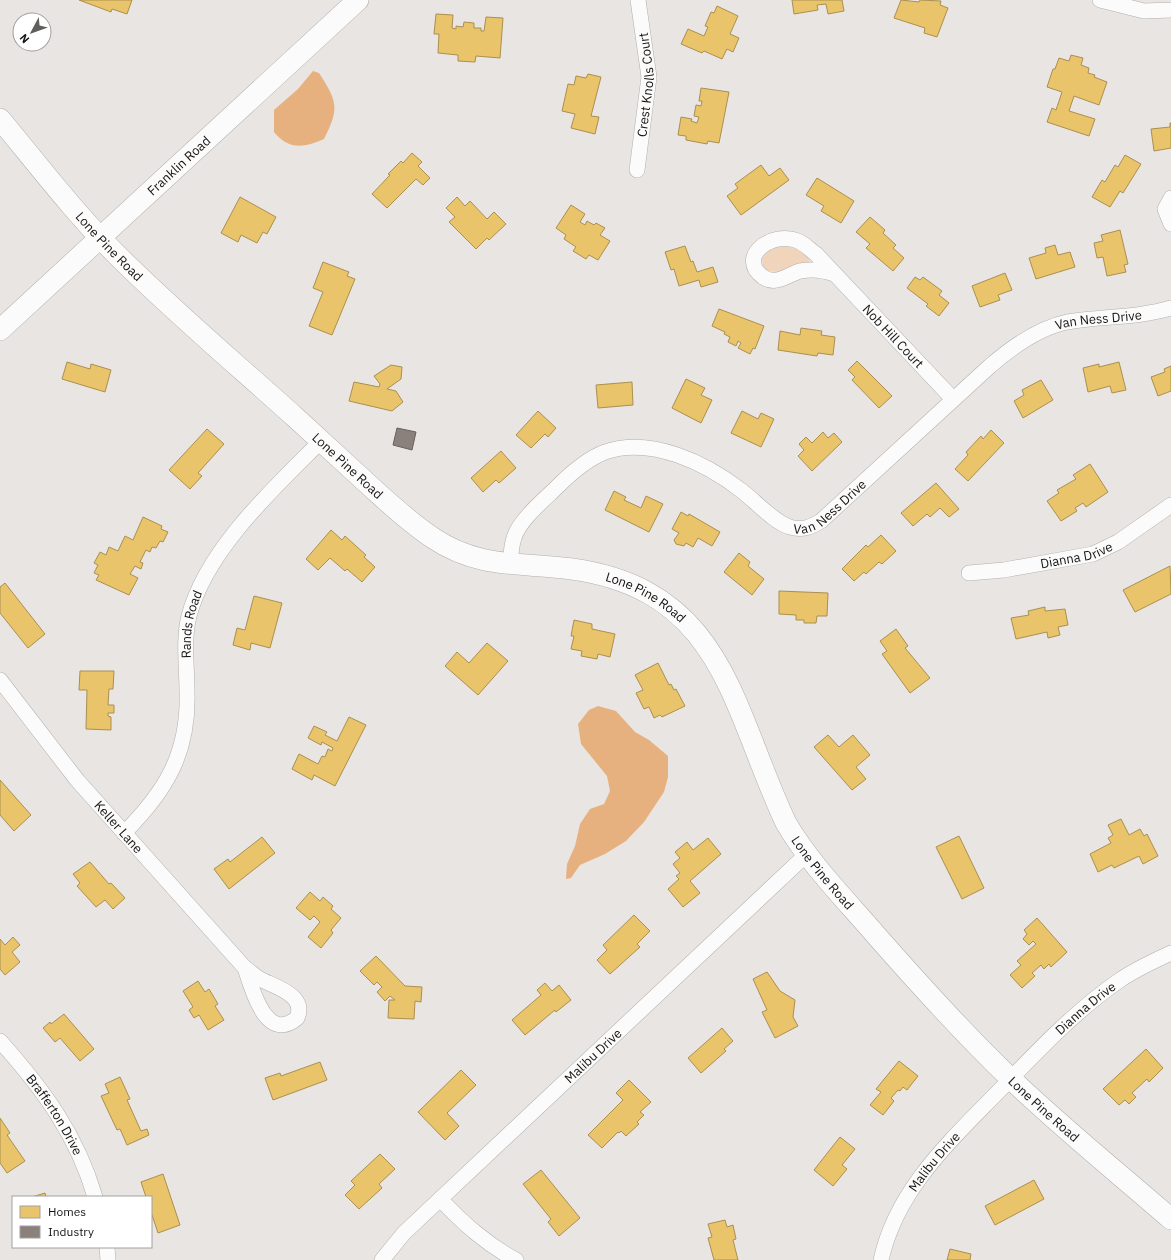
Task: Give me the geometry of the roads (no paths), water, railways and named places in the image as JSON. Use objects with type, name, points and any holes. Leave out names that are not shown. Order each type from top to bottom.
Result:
[{"type":"street","name":"Franklin Road","points":[[0,330],[358,0]]},
{"type":"street","name":"Crest Knolls Court","points":[[637,170],[649,77],[638,0]]},
{"type":"street","points":[[1100,0],[1144,11],[1171,10]]},
{"type":"street","name":"Lone Pine Road","points":[[0,119],[100,237],[170,304],[397,510],[434,539],[455,550],[484,561],[510,565],[568,569],[612,578],[651,595],[687,622],[710,650],[720,666],[742,715],[779,808],[795,839],[807,854],[901,964],[963,1032],[1011,1079],[1171,1219]]},
{"type":"street","points":[[1171,198],[1165,209],[1171,224]]},
{"type":"street","name":"Nob Hill Court","points":[[834,274],[822,270],[811,270],[801,271],[776,281],[770,280],[758,272],[755,265],[755,255],[758,248],[778,238],[792,240],[806,246],[834,274],[953,399]]},
{"type":"street","name":"Van Ness Drive","points":[[510,565],[513,539],[522,524],[573,472],[585,462],[604,452],[616,449],[646,448],[670,453],[691,460],[735,485],[788,527],[800,530],[810,527],[821,521],[953,399],[1001,356],[1016,346],[1045,330],[1066,322],[1139,315],[1171,308]]},
{"type":"street","name":"Rands Road","points":[[124,834],[150,806],[160,792],[180,754],[187,716],[187,627],[192,605],[207,571],[232,536],[321,441]]},
{"type":"street","name":"Dianna Drive","points":[[969,573],[1004,570],[1093,554],[1118,542],[1171,506]]},
{"type":"street","name":"Keller Lane","points":[[0,680],[77,780],[245,968]]},
{"type":"street","name":"Malibu Drive","points":[[382,1260],[393,1244],[440,1199],[807,854]]},
{"type":"street","name":"Dianna Drive","points":[[1011,1079],[1050,1038],[1085,1006],[1134,971],[1171,953]]},
{"type":"street","name":"Brafferton Drive","points":[[0,1041],[56,1109],[80,1155],[95,1196]]},
{"type":"street","name":"Malibu Drive","points":[[881,1260],[894,1220],[902,1204],[926,1168],[1011,1079]]},
{"type":"street","points":[[440,1199],[485,1242],[516,1260]]},
{"type":"street","points":[[107,1248],[108,1260]]}]
